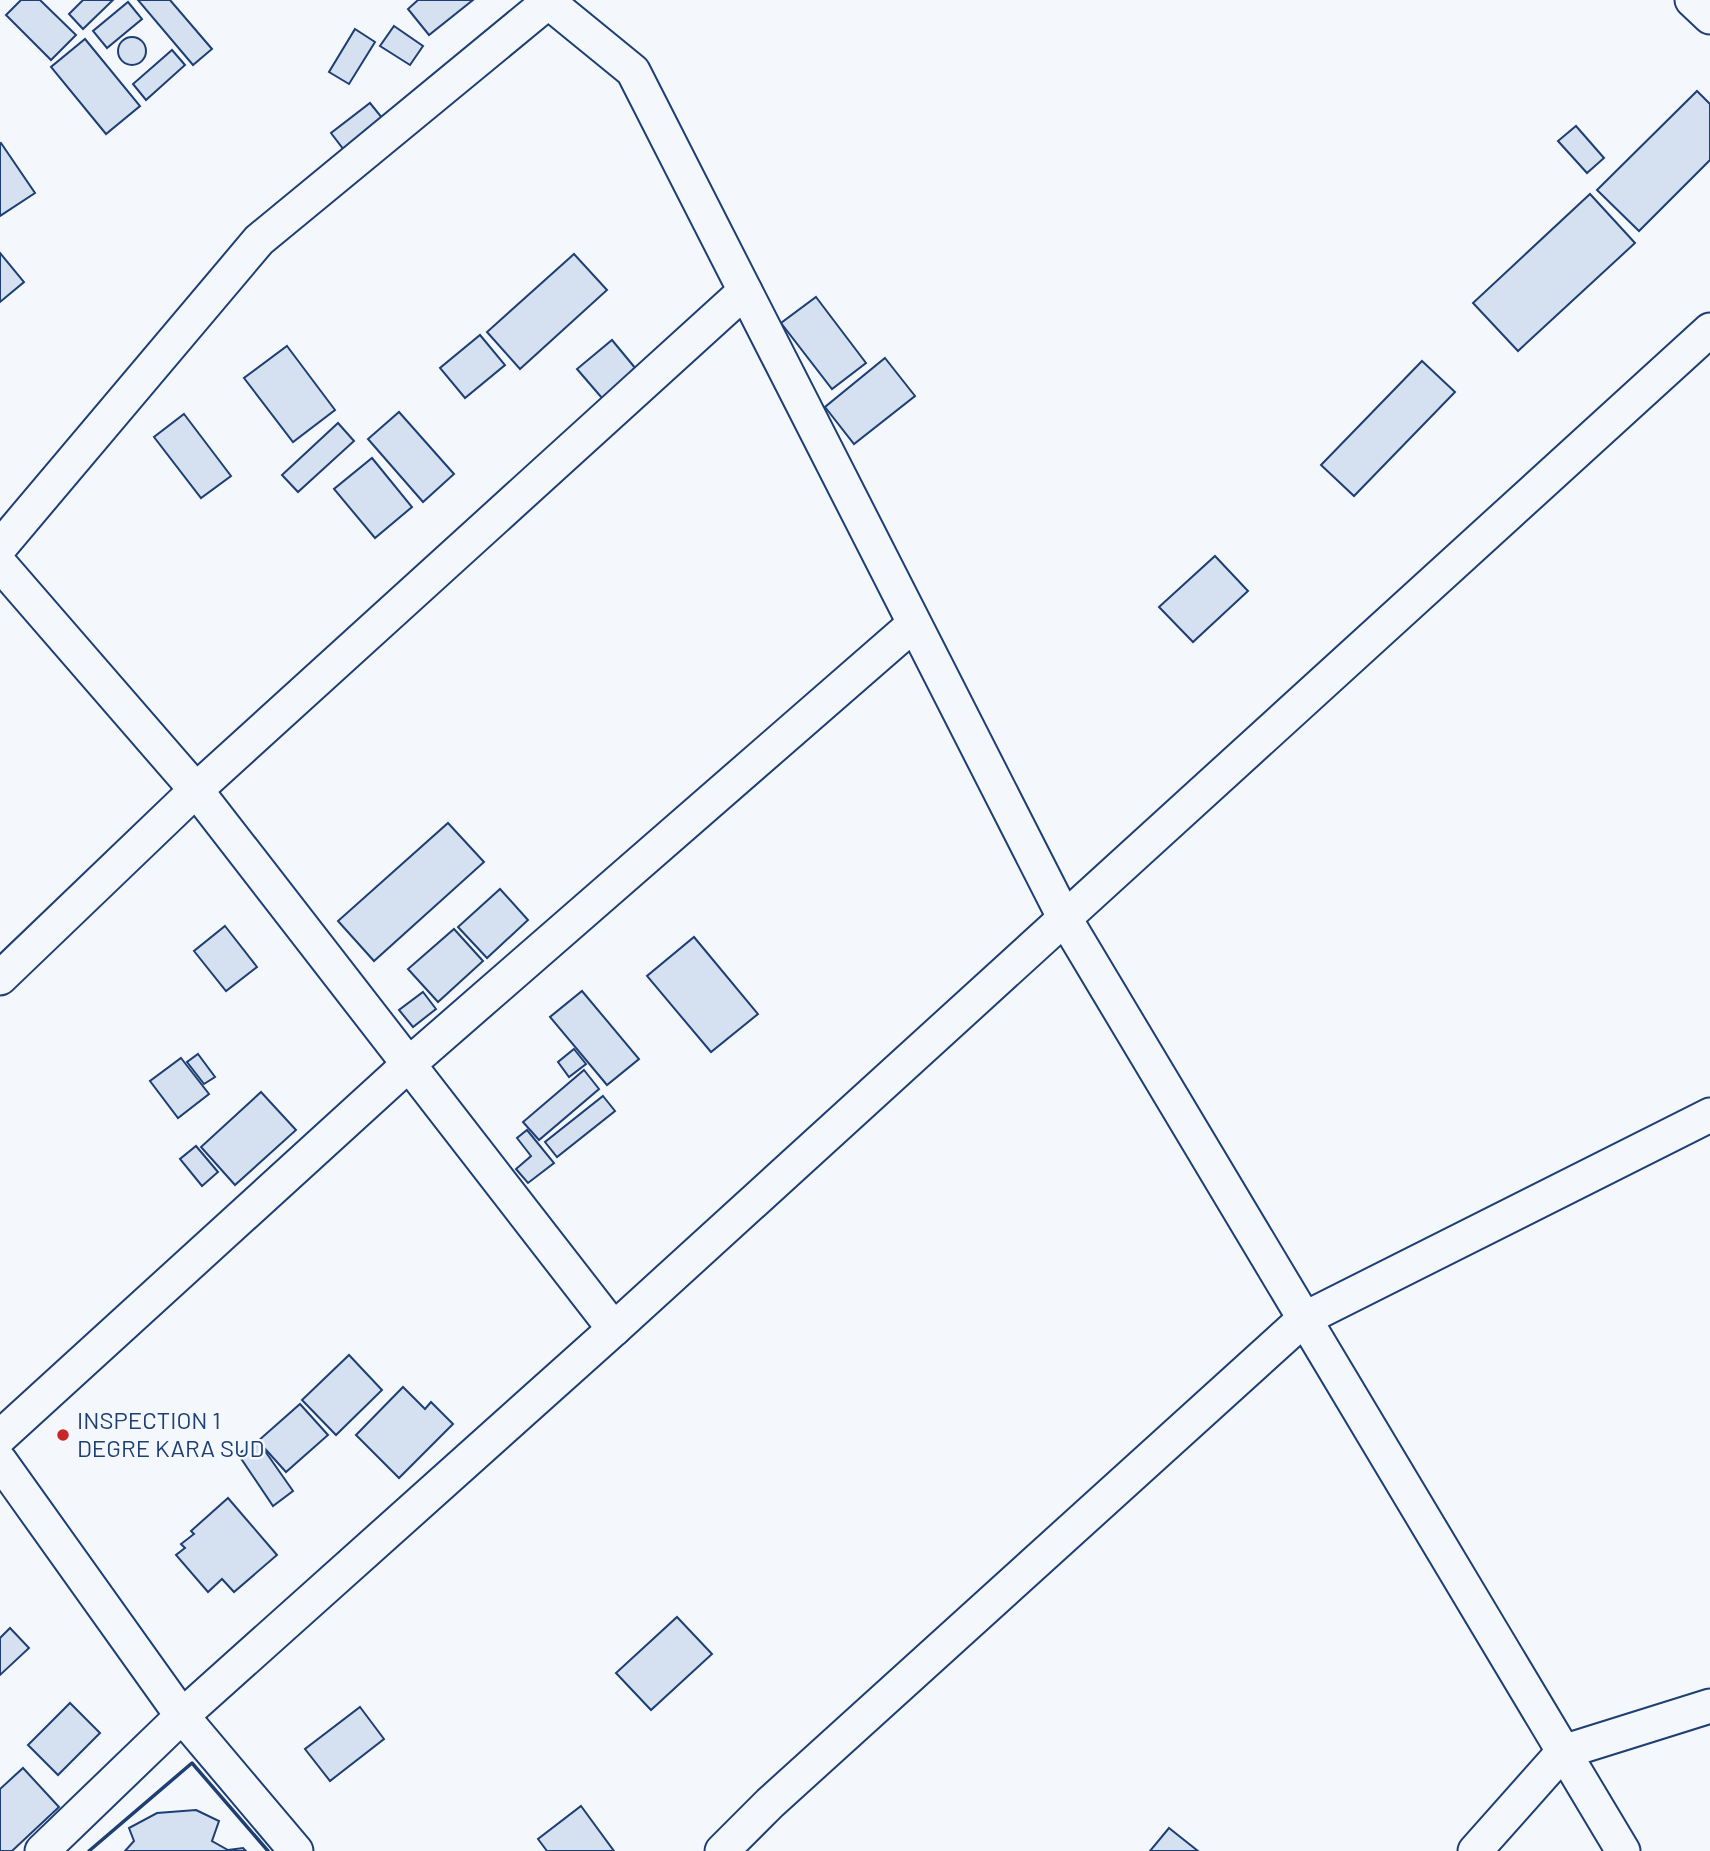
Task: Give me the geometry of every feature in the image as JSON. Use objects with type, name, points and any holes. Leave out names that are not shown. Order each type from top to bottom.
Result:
[{"type":"street","points":[[1692,0],[1710,17]]},
{"type":"street","points":[[0,547],[259,240],[547,1],[633,71],[1064,917],[1623,1851]]},
{"type":"street","points":[[0,978],[196,790],[745,292]]},
{"type":"street","points":[[42,1851],[183,1716],[614,1329],[1710,330]]},
{"type":"street","points":[[0,564],[196,790],[614,1329]]},
{"type":"street","points":[[0,1437],[409,1064],[914,624]]},
{"type":"street","points":[[722,1851],[770,1803],[1304,1319],[1710,1115]]},
{"type":"street","points":[[0,1461],[183,1716],[296,1851]]},
{"type":"street","points":[[1475,1851],[1563,1752],[1710,1706]]},
{"type":"building","points":[[21,0],[40,0],[76,35],[51,60],[6,15]]},
{"type":"building","points":[[83,0],[113,0],[83,29],[69,14]]},
{"type":"building","points":[[138,0],[170,0],[212,49],[193,65]]},
{"type":"building","points":[[418,0],[473,0],[429,35],[408,9]]},
{"type":"building","points":[[128,2],[142,19],[107,48],[93,31]]},
{"type":"building","points":[[394,26],[423,46],[410,65],[380,46]]},
{"type":"building","points":[[355,29],[375,42],[349,84],[329,72]]},
{"type":"building","points":[[132,37],[142,41],[146,51],[142,61],[132,65],[122,61],[118,51],[122,41]]},
{"type":"building","points":[[85,39],[140,106],[106,134],[51,67]]},
{"type":"building","points":[[172,50],[185,65],[146,100],[133,84]]},
{"type":"building","points":[[1697,91],[1710,104],[1710,160],[1639,231],[1597,190]]},
{"type":"building","points":[[370,103],[383,119],[344,150],[331,133]]},
{"type":"building","points":[[1576,126],[1604,158],[1587,173],[1558,141]]},
{"type":"building","points":[[0,144],[35,193],[0,216]]},
{"type":"building","points":[[1590,194],[1635,243],[1518,351],[1473,303]]},
{"type":"building","points":[[0,253],[24,282],[0,302]]},
{"type":"building","points":[[574,254],[607,290],[520,369],[487,332]]},
{"type":"building","points":[[816,297],[866,363],[832,389],[781,323]]},
{"type":"building","points":[[480,335],[505,365],[465,398],[440,368]]},
{"type":"building","points":[[612,340],[636,369],[602,398],[577,369]]},
{"type":"building","points":[[287,346],[335,410],[293,442],[244,378]]},
{"type":"building","points":[[885,358],[915,396],[854,444],[825,407]]},
{"type":"building","points":[[1422,361],[1455,392],[1354,496],[1321,465]]},
{"type":"building","points":[[399,412],[454,474],[423,502],[368,439]]},
{"type":"building","points":[[184,414],[231,476],[201,498],[154,437]]},
{"type":"building","points":[[338,423],[354,441],[298,492],[282,475]]},
{"type":"building","points":[[372,458],[412,507],[375,538],[334,489]]},
{"type":"building","points":[[1215,556],[1248,591],[1193,642],[1159,607]]},
{"type":"building","points":[[448,823],[484,862],[374,961],[338,921]]},
{"type":"building","points":[[500,889],[528,920],[487,958],[458,927]]},
{"type":"building","points":[[225,926],[257,967],[226,991],[194,951]]},
{"type":"building","points":[[454,929],[483,961],[438,1002],[408,969]]},
{"type":"building","points":[[694,937],[758,1014],[711,1052],[647,976]]},
{"type":"building","points":[[582,991],[639,1059],[607,1085],[550,1017]]},
{"type":"building","points":[[423,992],[436,1009],[413,1027],[399,1010]]},
{"type":"building","points":[[574,1049],[586,1064],[569,1077],[558,1062]]},
{"type":"building","points":[[198,1054],[215,1077],[204,1084],[187,1062]]},
{"type":"building","points":[[181,1058],[209,1094],[178,1118],[150,1081]]},
{"type":"building","points":[[584,1070],[599,1089],[539,1140],[523,1122]]},
{"type":"building","points":[[261,1092],[296,1130],[235,1185],[201,1147]]},
{"type":"building","points":[[603,1096],[615,1111],[557,1157],[545,1142]]},
{"type":"building","points":[[527,1130],[554,1163],[528,1183],[516,1169],[531,1156],[517,1138]]},
{"type":"building","points":[[196,1146],[218,1172],[202,1186],[180,1159]]},
{"type":"building","points":[[349,1355],[382,1390],[336,1435],[302,1400]]},
{"type":"building","points":[[403,1387],[425,1409],[431,1402],[453,1424],[399,1478],[356,1435]]},
{"type":"building","points":[[300,1404],[328,1435],[286,1472],[258,1441]]},
{"type":"building","points":[[258,1441],[293,1491],[273,1506],[238,1454]]},
{"type":"building","points":[[228,1498],[277,1555],[234,1592],[222,1579],[208,1592],[176,1555],[185,1548],[181,1544],[194,1534],[191,1531]]},
{"type":"building","points":[[677,1617],[712,1654],[651,1710],[616,1673]]},
{"type":"building","points":[[10,1628],[29,1648],[0,1675],[0,1638]]},
{"type":"building","points":[[70,1703],[100,1733],[58,1775],[28,1745]]},
{"type":"building","points":[[360,1707],[384,1739],[330,1781],[305,1749]]},
{"type":"building","points":[[23,1768],[59,1807],[12,1851],[0,1851],[0,1789]]},
{"type":"building","points":[[581,1806],[614,1851],[547,1851],[538,1839]]},
{"type":"building","points":[[196,1810],[219,1821],[212,1841],[228,1850],[243,1848],[246,1851],[125,1851],[134,1841],[129,1828],[157,1813]]},
{"type":"building","points":[[1169,1828],[1198,1851],[1150,1851]]},
{"type":"wall","points":[[89,1851],[192,1763],[268,1851]]},
{"type":"place","name":"INSPECTION 1 DEGRE KARA SUD","points":[[63,1435]]}]
